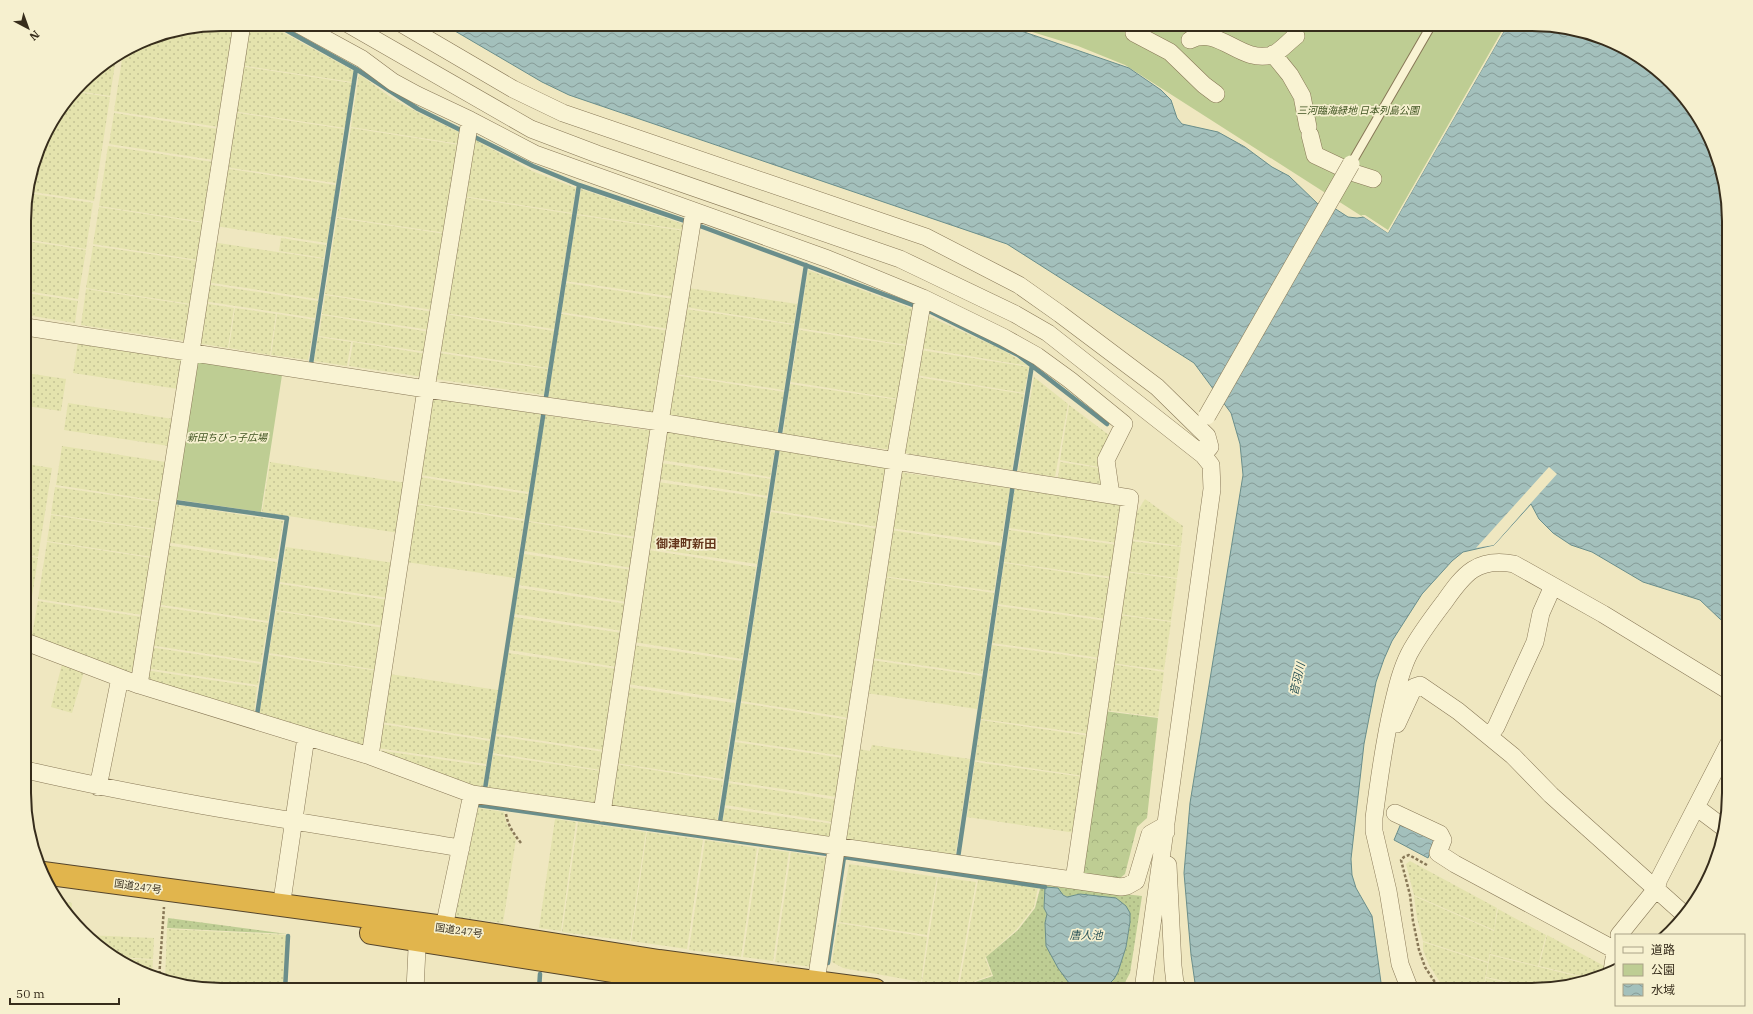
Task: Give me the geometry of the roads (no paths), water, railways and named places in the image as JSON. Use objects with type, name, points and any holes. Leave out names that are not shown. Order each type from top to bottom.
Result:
[{"type":"highway","name":"国道247号","points":[[50,874],[418,933],[669,980],[693,983]]},
{"type":"highway","name":"国道247号","points":[[56,886],[418,933],[444,927],[659,961],[823,983]]},
{"type":"street","points":[[139,685],[241,31]]},
{"type":"street","points":[[311,31],[362,59],[393,82],[534,154],[828,259],[923,298],[1004,337],[1037,356],[1070,380],[1124,424],[1106,460],[1111,495]]},
{"type":"street","points":[[360,31],[531,129],[597,154],[900,259],[1015,314],[1048,333],[1203,455],[1212,465],[1212,489],[1143,983]]},
{"type":"street","points":[[414,31],[513,89],[563,113],[926,237],[1019,285],[1060,314],[1203,422],[1210,447],[1203,455]]},
{"type":"street","points":[[1134,33],[1170,52],[1193,76],[1218,92]]},
{"type":"street","points":[[1190,40],[1198,36],[1218,38],[1230,46],[1253,55],[1273,54],[1296,36]]},
{"type":"street","points":[[1273,54],[1290,75],[1302,96],[1317,166],[1344,184]]},
{"type":"street","points":[[370,756],[426,389],[470,120]]},
{"type":"street","points":[[1315,155],[1351,172],[1373,179]]},
{"type":"street","points":[[1203,422],[1351,164]]},
{"type":"street","points":[[602,813],[660,422],[694,211]]},
{"type":"street","points":[[816,982],[896,461],[923,298]]},
{"type":"street","points":[[31,328],[426,389],[660,422],[1130,498],[1074,880]]},
{"type":"street","points":[[1407,983],[1400,964],[1388,891],[1374,831],[1374,818],[1385,736],[1399,680],[1409,655],[1423,630],[1466,574],[1476,567],[1489,563],[1503,562],[1514,564],[1603,614],[1722,686]]},
{"type":"street","points":[[1489,736],[1496,727],[1535,642],[1541,613],[1553,586]]},
{"type":"street","points":[[31,644],[139,685],[370,756],[472,794],[1121,887],[1132,884],[1136,881],[1148,837],[1166,825]]},
{"type":"street","points":[[98,787],[120,678]]},
{"type":"street","points":[[1385,736],[1391,734],[1414,687],[1420,685],[1458,711],[1513,756],[1551,795],[1681,911]]},
{"type":"street","points":[[283,894],[292,822],[306,737]]},
{"type":"street","points":[[1627,934],[1656,889],[1659,879],[1722,757]]},
{"type":"street","points":[[31,771],[98,787],[292,822],[461,848]]},
{"type":"street","points":[[444,927],[472,794]]},
{"type":"street","points":[[1696,807],[1719,824]]},
{"type":"street","points":[[1395,813],[1440,834],[1442,840],[1438,853],[1455,864],[1615,953]]},
{"type":"street","points":[[1166,825],[1175,983]]},
{"type":"street","points":[[415,983],[418,933]]},
{"type":"lane","points":[[1351,164],[1428,31]]},
{"type":"water","name":"音羽川","points":[[455,31],[1021,31],[1129,68],[1161,90],[1171,100],[1177,118],[1182,124],[1218,132],[1245,147],[1272,167],[1289,176],[1318,204],[1331,206],[1348,217],[1364,217],[1388,233],[1504,31],[1544,31],[1581,37],[1604,45],[1648,70],[1683,105],[1708,149],[1716,172],[1722,209],[1722,620],[1700,600],[1643,582],[1592,552],[1571,545],[1553,533],[1539,519],[1531,504],[1494,545],[1463,552],[1452,561],[1422,594],[1392,641],[1376,682],[1364,744],[1351,859],[1352,875],[1356,888],[1372,916],[1381,983],[1195,983],[1184,873],[1190,803],[1243,475],[1240,444],[1231,413],[1194,363],[1007,244],[569,95],[542,82]]},
{"type":"water","points":[[1402,821],[1435,838],[1428,858],[1394,840]]},
{"type":"water","name":"唐人池","points":[[1045,887],[1058,888],[1063,895],[1067,897],[1080,894],[1116,898],[1126,906],[1130,913],[1130,922],[1126,947],[1118,972],[1110,983],[1069,983],[1058,968],[1046,946],[1045,923],[1047,914],[1044,908]]},
{"type":"waterway","points":[[288,31],[356,69],[418,109],[533,166],[579,185],[700,226],[918,307]]},
{"type":"waterway","points":[[311,364],[356,69]]},
{"type":"waterway","points":[[485,789],[579,185]]},
{"type":"waterway","points":[[720,822],[806,265]]},
{"type":"waterway","points":[[925,309],[1018,355],[1107,424]]},
{"type":"waterway","points":[[1014,476],[1032,365]]},
{"type":"waterway","points":[[958,858],[1013,484]]},
{"type":"waterway","points":[[175,502],[287,518],[257,715]]},
{"type":"waterway","points":[[478,805],[828,854]]},
{"type":"waterway","points":[[828,963],[844,857],[1045,887]]},
{"type":"waterway","points":[[285,983],[288,936]]},
{"type":"waterway","points":[[539,983],[540,974]]},
{"type":"district","name":"御津町新田","points":[[686,544]]},
{"type":"park label","name":"三河臨海緑地 日本列島公園","points":[[1358,110]]},
{"type":"park label","name":"新田ちびっ子広場","points":[[227,437]]}]
